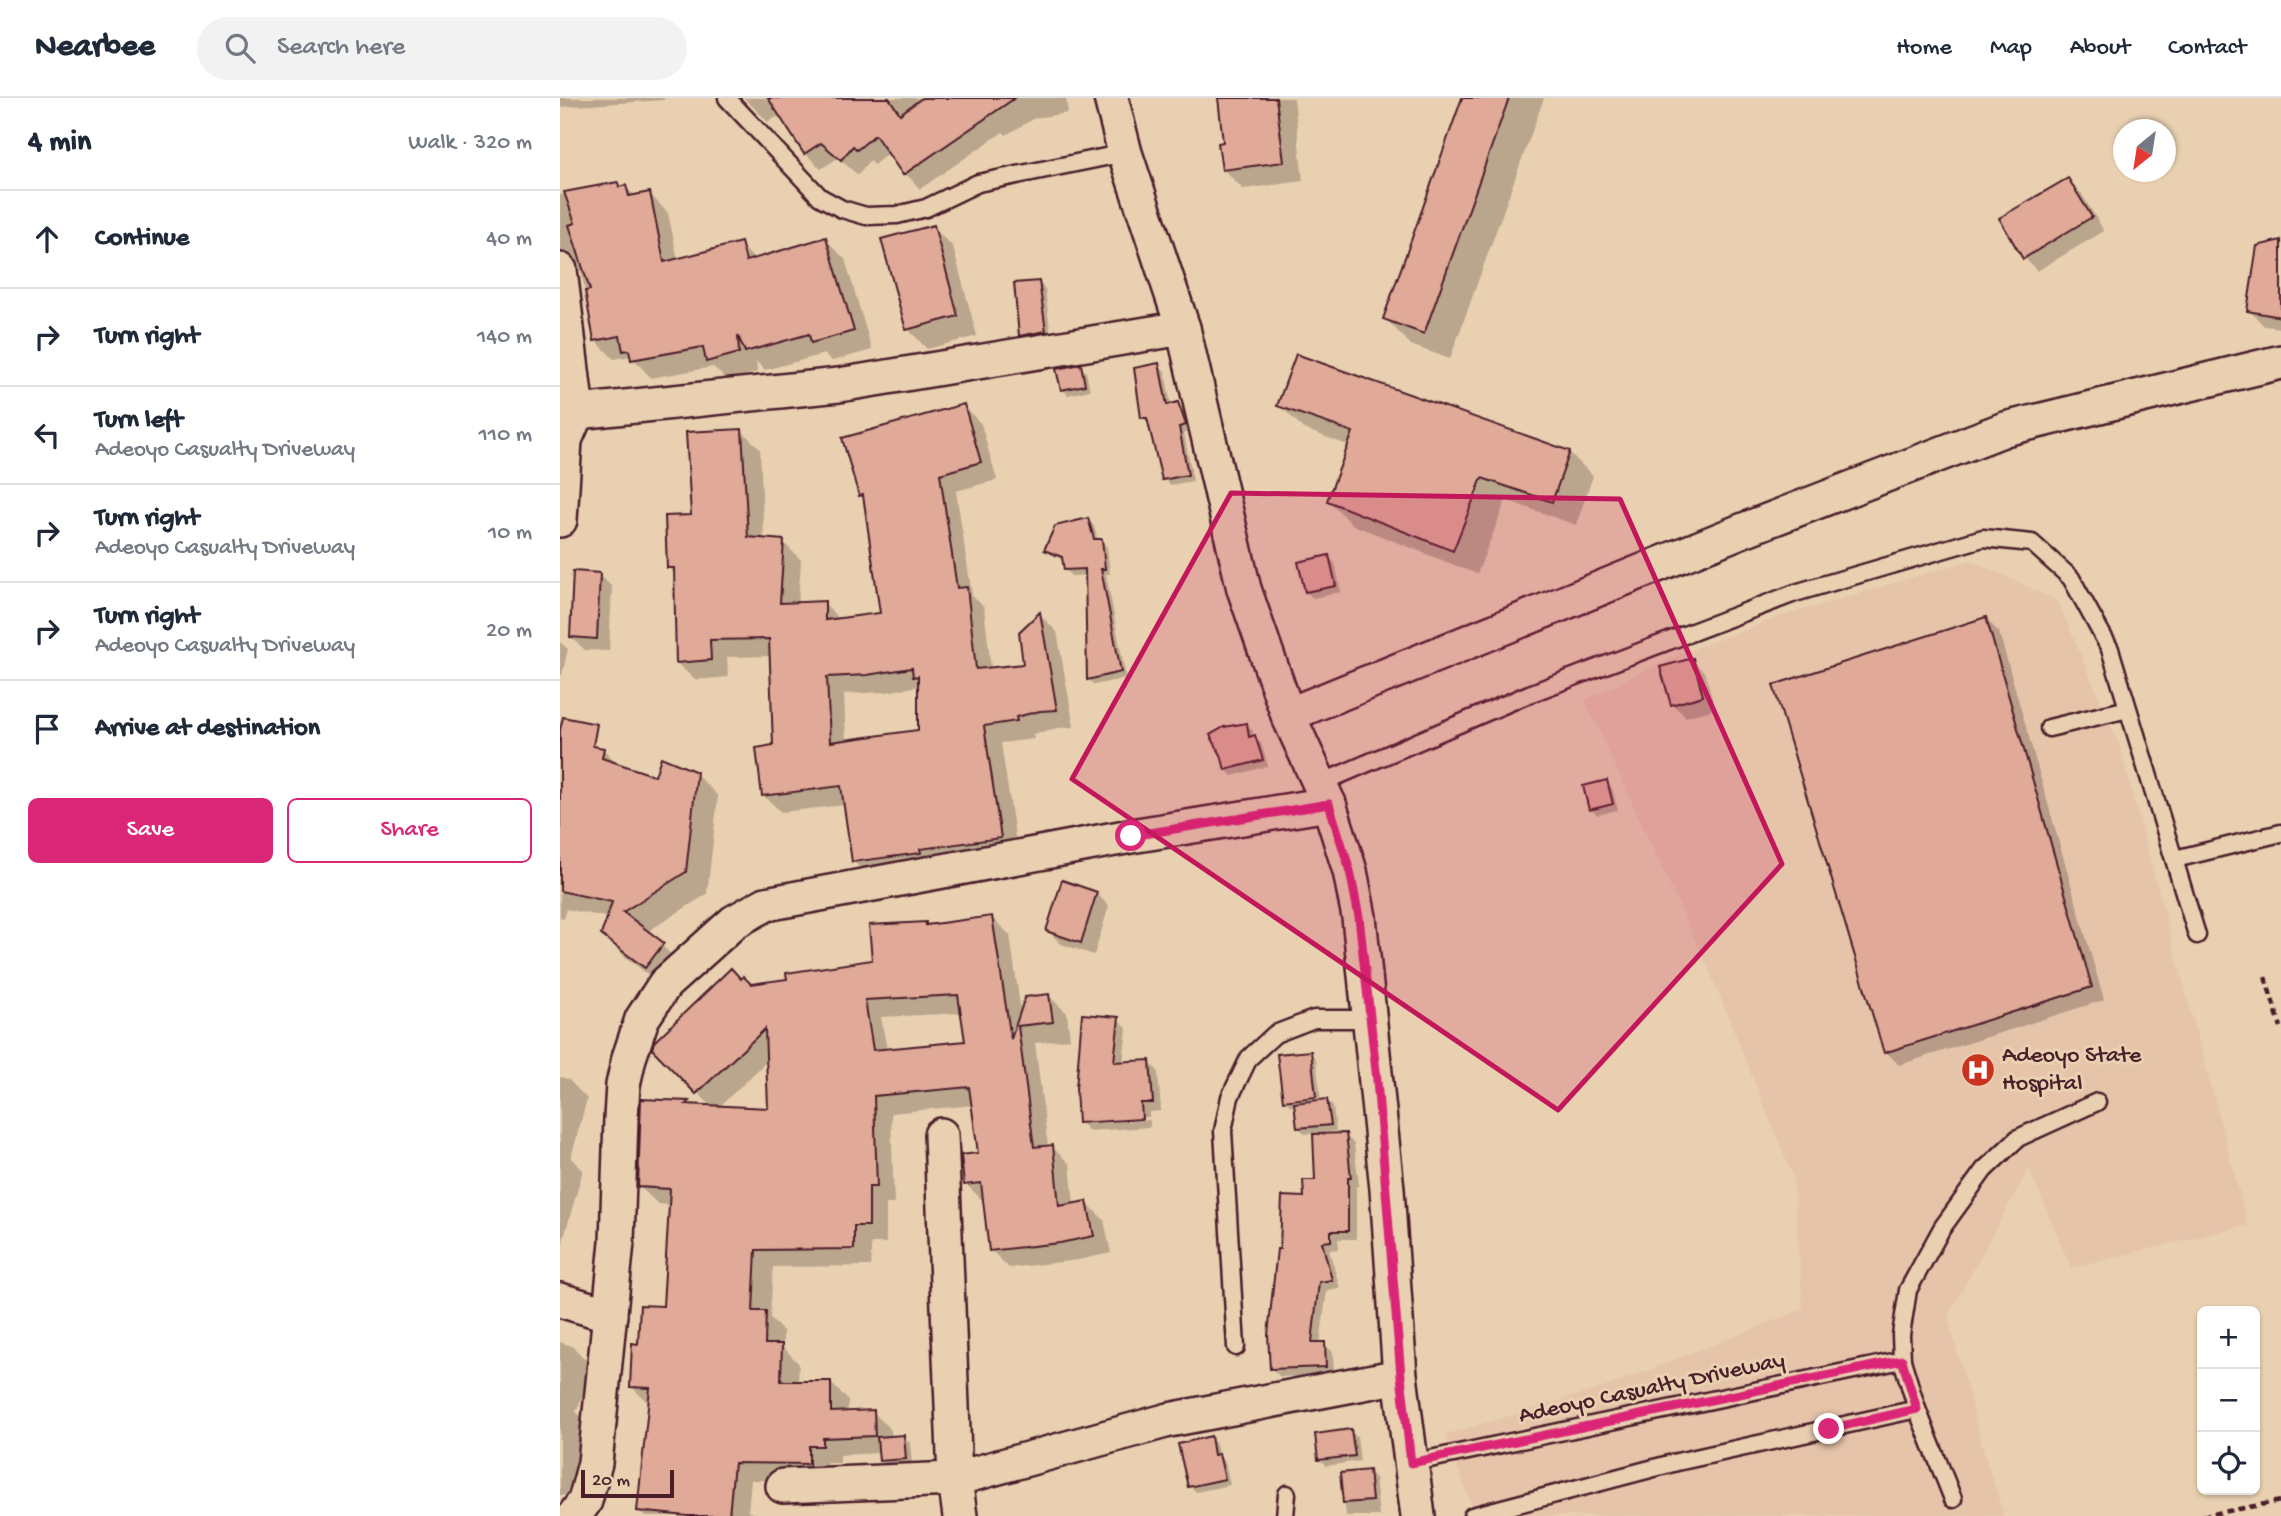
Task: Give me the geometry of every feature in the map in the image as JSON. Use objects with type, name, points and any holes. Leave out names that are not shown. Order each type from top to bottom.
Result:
[{"type":"street","points":[[1111,98],[1125,153],[1184,328],[1244,589],[1288,715],[1325,794],[1350,871],[1359,917],[1370,1018],[1387,1189],[1401,1376],[1418,1516]]},
{"type":"street","points":[[560,270],[577,412],[565,440],[560,520]]},
{"type":"street","points":[[577,412],[839,385],[1184,328]]},
{"type":"street","points":[[1288,715],[1741,531],[2005,429],[2281,362]]},
{"type":"street","points":[[574,1516],[585,1501],[595,1463],[617,1242],[623,1085],[642,1019],[665,984],[734,922],[766,904],[1131,836],[1325,794]]},
{"type":"street","points":[[941,1135],[955,1479],[960,1516]]},
{"type":"street","points":[[560,1300],[610,1315]]},
{"type":"street","points":[[783,1486],[955,1479],[1169,1420],[1401,1376]]},
{"type":"lane","points":[[727,98],[820,197],[842,209],[866,216],[897,215],[926,208],[978,183],[1125,153]]},
{"type":"lane","points":[[1325,794],[1529,694],[1795,593],[1983,538],[2032,543],[2071,578],[2110,649],[2197,935]]},
{"type":"lane","points":[[2049,729],[2129,709]]},
{"type":"lane","points":[[2175,859],[2281,833]]},
{"type":"lane","points":[[1236,1347],[1223,1131],[1230,1097],[1249,1058],[1275,1034],[1314,1019],[1370,1018]]},
{"type":"lane","points":[[1953,1499],[1917,1409],[1902,1360],[1900,1335],[1908,1290],[1942,1228],[1984,1170],[2018,1138],[2097,1102]]},
{"type":"lane","name":"Adeoyo Casualty Driveway","points":[[1411,1463],[1902,1360]]},
{"type":"lane","points":[[1472,1516],[1676,1462],[1917,1409]]},
{"type":"lane","points":[[1285,1516],[1287,1494]]},
{"type":"path","points":[[2265,977],[2281,1027]]},
{"type":"path","points":[[2202,1516],[2281,1502]]},
{"type":"highlighted area","points":[[1231,493],[1620,499],[1782,864],[1558,1110],[1072,779]]},
{"type":"shaded area","name":"Adeoyo State Hospital","points":[[1971,560],[2058,601],[2120,747],[2248,1225],[2071,1268],[2029,1168],[1948,1316],[2004,1516],[1476,1516],[1445,1435],[1606,1387],[1803,1309],[1793,1177],[1710,972],[1585,700],[1682,653],[1782,616]]},
{"type":"building","points":[[768,98],[889,98],[900,114],[922,98],[1015,98],[903,175],[875,135],[857,150],[853,146],[841,160],[821,143],[804,154]]},
{"type":"building","points":[[1218,98],[1276,98],[1284,162],[1222,170],[1218,143],[1223,142]]},
{"type":"building","points":[[1462,98],[1509,98],[1424,334],[1383,319]]},
{"type":"building","points":[[2068,178],[2092,217],[2023,259],[1999,218]]},
{"type":"building","points":[[618,182],[619,187],[626,185],[629,196],[650,192],[664,262],[741,242],[746,261],[826,237],[854,331],[811,343],[809,334],[745,352],[738,336],[739,353],[706,362],[703,347],[631,360],[629,350],[623,351],[620,336],[594,341],[585,291],[590,290],[569,225],[575,223],[564,192]]},
{"type":"building","points":[[934,225],[958,316],[906,330],[881,239]]},
{"type":"building","points":[[2281,240],[2281,317],[2247,311],[2257,246]]},
{"type":"building","points":[[1039,281],[1046,331],[1019,336],[1014,283]]},
{"type":"building","points":[[1296,354],[1570,451],[1552,502],[1482,478],[1453,551],[1327,501],[1353,432],[1277,406]]},
{"type":"building","points":[[1159,363],[1167,405],[1178,402],[1186,425],[1179,427],[1188,475],[1162,480],[1147,418],[1141,418],[1134,368]]},
{"type":"building","points":[[1081,364],[1085,385],[1061,390],[1056,369]]},
{"type":"building","points":[[964,404],[981,462],[940,474],[957,588],[967,587],[976,669],[1023,664],[1019,632],[1040,612],[1057,710],[1040,711],[1016,717],[1017,721],[984,726],[1001,838],[852,862],[841,786],[762,796],[756,748],[773,745],[769,639],[710,640],[711,660],[676,663],[674,568],[667,568],[665,516],[691,515],[686,432],[742,429],[748,537],[784,540],[780,603],[825,601],[825,620],[880,613],[863,495],[859,496],[842,438]],"holes":[[[912,668],[913,677],[918,676],[918,730],[830,742],[827,677],[867,675]]]},
{"type":"building","points":[[1088,518],[1094,539],[1102,539],[1105,569],[1101,569],[1121,672],[1087,680],[1085,569],[1064,570],[1062,557],[1044,550],[1055,526]]},
{"type":"building","points":[[1329,555],[1336,586],[1305,592],[1298,562]]},
{"type":"building","points":[[573,571],[600,573],[597,639],[570,637]]},
{"type":"building","points":[[1986,617],[2092,987],[1884,1053],[1773,685]]},
{"type":"building","points":[[1693,658],[1703,696],[1671,705],[1660,667]]},
{"type":"building","points":[[563,717],[597,724],[593,746],[604,748],[602,758],[655,776],[661,757],[697,772],[686,872],[623,912],[664,943],[645,968],[601,935],[612,902],[560,891],[560,730]]},
{"type":"building","points":[[1247,723],[1249,737],[1255,735],[1263,760],[1225,770],[1221,755],[1210,735],[1224,727]]},
{"type":"building","points":[[1607,780],[1613,804],[1589,810],[1583,786]]},
{"type":"building","points":[[1062,880],[1097,892],[1081,943],[1046,931]]},
{"type":"building","points":[[992,916],[1011,1039],[1025,997],[1049,994],[1053,1022],[1018,1026],[1034,1147],[1053,1145],[1059,1206],[1087,1201],[1094,1236],[1060,1243],[989,1251],[981,1183],[964,1185],[961,1155],[978,1153],[969,1087],[874,1096],[877,1187],[869,1187],[869,1226],[854,1226],[854,1249],[756,1250],[753,1311],[766,1311],[765,1344],[782,1344],[781,1381],[831,1381],[831,1412],[874,1410],[875,1436],[823,1438],[823,1446],[809,1446],[809,1464],[734,1463],[729,1516],[687,1516],[637,1511],[650,1388],[630,1387],[632,1343],[638,1344],[640,1305],[663,1306],[670,1189],[638,1187],[641,1099],[768,1108],[765,1029],[696,1094],[652,1049],[654,1042],[731,968],[741,979],[743,976],[751,984],[787,979],[786,973],[872,960],[869,925],[926,922],[926,925]],"holes":[[[958,995],[965,1041],[873,1050],[865,1000]]]},
{"type":"building","points":[[1082,1014],[1119,1017],[1114,1062],[1150,1060],[1153,1103],[1141,1103],[1142,1119],[1078,1123],[1076,1089]]},
{"type":"building","points":[[1311,1051],[1316,1097],[1283,1101],[1277,1054]]},
{"type":"building","points":[[1327,1099],[1331,1125],[1297,1128],[1294,1103]]},
{"type":"building","points":[[1346,1133],[1351,1178],[1348,1178],[1348,1231],[1331,1231],[1331,1241],[1322,1242],[1332,1280],[1319,1282],[1312,1342],[1325,1342],[1326,1367],[1270,1369],[1268,1335],[1277,1249],[1280,1249],[1282,1196],[1304,1197],[1303,1180],[1315,1180],[1313,1134]]},
{"type":"building","points":[[1351,1429],[1355,1456],[1318,1460],[1315,1434]]},
{"type":"building","points":[[904,1435],[906,1459],[879,1461],[877,1437]]},
{"type":"building","points":[[1211,1436],[1214,1455],[1219,1454],[1225,1479],[1188,1487],[1178,1444]]},
{"type":"building","points":[[1369,1470],[1372,1501],[1343,1503],[1340,1473]]},
{"type":"place","name":"Adeoyo State Hospital","points":[[1978,1070]]},
{"type":"route","points":[[1131,836],[1329,804],[1350,871],[1359,917],[1377,1080],[1401,1376],[1411,1463],[1902,1360],[1917,1409],[1829,1429]]}]
